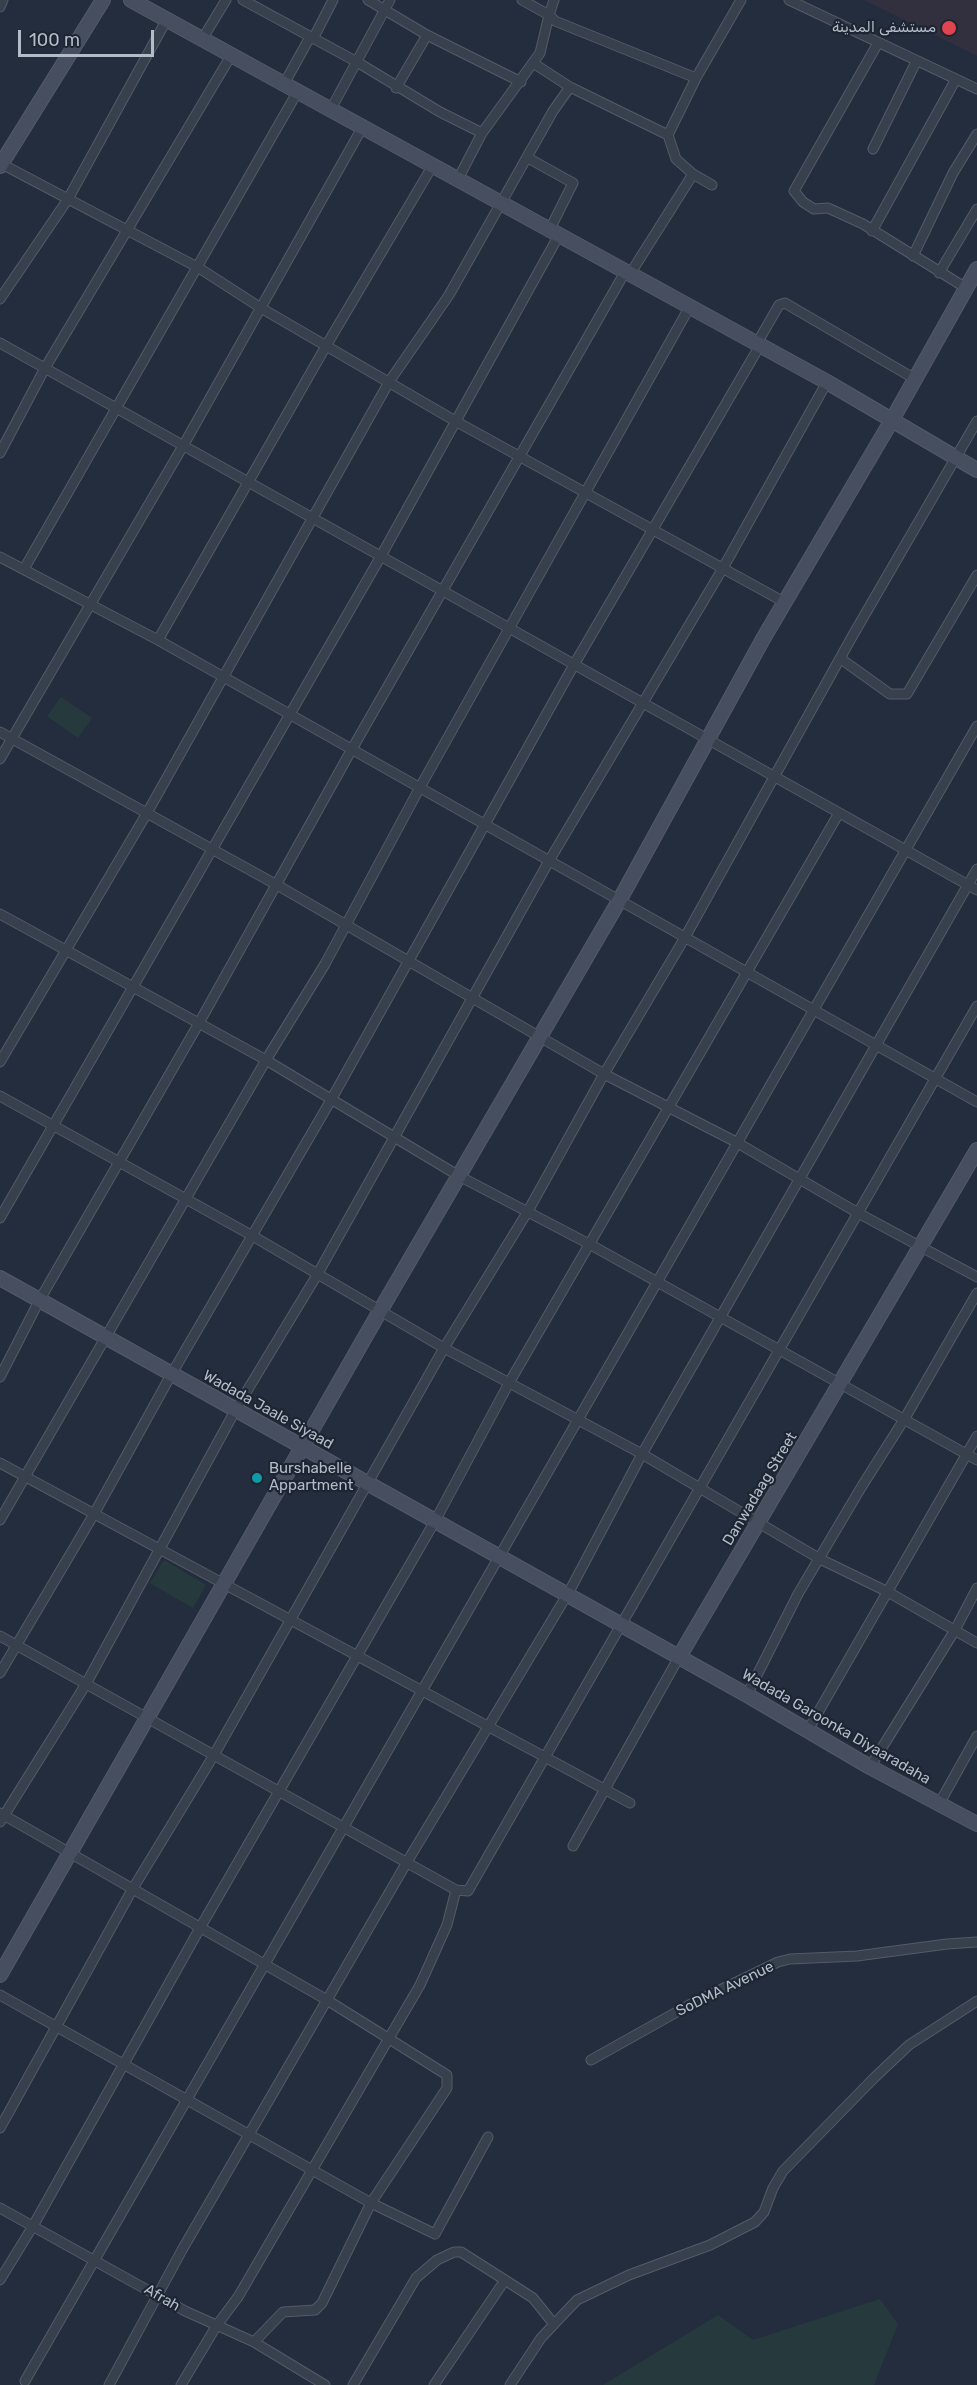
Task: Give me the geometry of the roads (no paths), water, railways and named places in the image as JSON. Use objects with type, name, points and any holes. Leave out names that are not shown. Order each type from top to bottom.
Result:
[{"type":"street","points":[[0,7],[3,0]]},
{"type":"street","points":[[103,0],[0,164],[198,268],[261,308],[457,422],[784,602]]},
{"type":"street","points":[[131,0],[827,382],[977,470]]},
{"type":"street","points":[[203,38],[226,0]]},
{"type":"street","points":[[243,0],[357,62],[396,87],[483,133]]},
{"type":"street","points":[[284,84],[333,0]]},
{"type":"street","points":[[368,0],[427,34],[521,82]]},
{"type":"street","points":[[331,109],[390,0]]},
{"type":"street","points":[[522,0],[549,15],[555,21],[696,78]]},
{"type":"street","points":[[458,179],[483,133],[540,53],[554,0]]},
{"type":"street","points":[[712,185],[693,174],[676,159],[668,135],[696,78],[741,0]]},
{"type":"street","points":[[789,0],[977,89]]},
{"type":"street","points":[[0,299],[68,199],[167,19]]},
{"type":"street","points":[[396,87],[427,34]]},
{"type":"street","points":[[0,1975],[380,1311],[619,900],[784,602],[973,279],[939,273],[872,231],[828,208],[814,209],[802,202],[794,191],[878,43]]},
{"type":"street","points":[[0,453],[45,368],[232,54]]},
{"type":"street","points":[[873,149],[916,62]]},
{"type":"street","points":[[534,63],[570,87],[668,135]]},
{"type":"street","points":[[872,231],[956,79]]},
{"type":"street","points":[[0,1062],[147,813],[389,382],[449,295],[570,87]]},
{"type":"street","points":[[24,569],[298,91]]},
{"type":"street","points":[[0,759],[183,446],[363,128]]},
{"type":"street","points":[[913,256],[953,173],[977,134]]},
{"type":"street","points":[[0,1218],[214,850],[457,422],[555,232],[573,183],[528,158]]},
{"type":"street","points":[[158,640],[248,480],[434,165]]},
{"type":"street","points":[[0,1377],[39,1301],[199,1023],[517,456],[628,273],[693,174]]},
{"type":"street","points":[[939,273],[977,209]]},
{"type":"street","points":[[0,1673],[94,1514],[331,1100],[407,960],[486,827],[575,663],[758,346],[779,305],[785,303],[915,379]]},
{"type":"street","points":[[0,1520],[103,1338],[346,926],[419,789],[689,308]]},
{"type":"street","points":[[0,343],[977,890]]},
{"type":"street","points":[[254,2342],[283,2312],[315,2310],[322,2303],[371,2203],[448,2085],[447,2075],[327,2000],[1,1817],[86,1684],[236,1410],[317,1275],[549,861],[723,568],[827,382]]},
{"type":"street","points":[[0,2128],[132,1890],[214,1755],[444,1348],[528,1211],[977,421]]},
{"type":"street","points":[[0,557],[158,640],[291,714],[684,939],[877,1044],[977,1102]]},
{"type":"street","points":[[841,659],[890,694],[907,694],[977,575]]},
{"type":"street","points":[[25,2380],[977,726]]},
{"type":"street","points":[[0,732],[277,885],[604,1074],[736,1142],[920,1248],[977,1277]]},
{"type":"street","points":[[0,2280],[33,2226],[200,1928],[358,1657],[509,1383],[671,1108],[839,813]]},
{"type":"street","points":[[109,2385],[160,2296],[182,2250],[407,1862],[567,1595],[642,1454],[977,868]]},
{"type":"street","points":[[1,917],[266,1060],[459,1176],[528,1211],[842,1382],[977,1460]]},
{"type":"street","points":[[0,1636],[456,1890],[468,1891],[977,1006]]},
{"type":"street","points":[[0,1096],[54,1128],[252,1235],[444,1348],[642,1454],[820,1559],[888,1592],[977,1643]]},
{"type":"street","name":"Danwadaag Street","points":[[573,1846],[679,1657],[977,1150]]},
{"type":"street","name":"Wadada Jaale Siyaad","points":[[0,1278],[171,1376],[679,1657]]},
{"type":"street","points":[[747,1695],[787,1614],[977,1293]]},
{"type":"street","points":[[808,1730],[977,1436]]},
{"type":"street","points":[[0,1463],[630,1803]]},
{"type":"street","points":[[870,1767],[955,1630],[977,1588]]},
{"type":"street","name":"Wadada Garoonka Diyaaradaha","points":[[679,1657],[870,1767],[977,1824]]},
{"type":"street","points":[[939,1804],[977,1736]]},
{"type":"street","points":[[181,2385],[217,2325],[238,2297],[425,1975],[447,1925],[456,1890]]},
{"type":"street","name":"SoDMA Avenue","points":[[591,2060],[691,2004],[778,1962],[790,1959],[857,1956],[977,1942]]},
{"type":"street","points":[[0,1995],[56,2028],[125,2063],[371,2203],[435,2234],[488,2137]]},
{"type":"street","points":[[510,2385],[525,2360],[553,2323],[577,2300],[628,2275],[731,2236],[755,2222],[764,2212],[773,2188],[783,2171],[874,2078],[909,2045],[977,2002]]},
{"type":"street","name":"Afrah","points":[[0,2208],[160,2296],[254,2342],[325,2385]]},
{"type":"street","points":[[353,2385],[416,2278],[437,2260],[454,2252],[461,2252],[533,2298],[553,2323]]},
{"type":"street","points":[[434,2385],[505,2280]]},
{"type":"place","name":"مستشفى المدينة","points":[[949,28]]},
{"type":"place","name":"Burshabelle Appartment","points":[[257,1478]]}]
